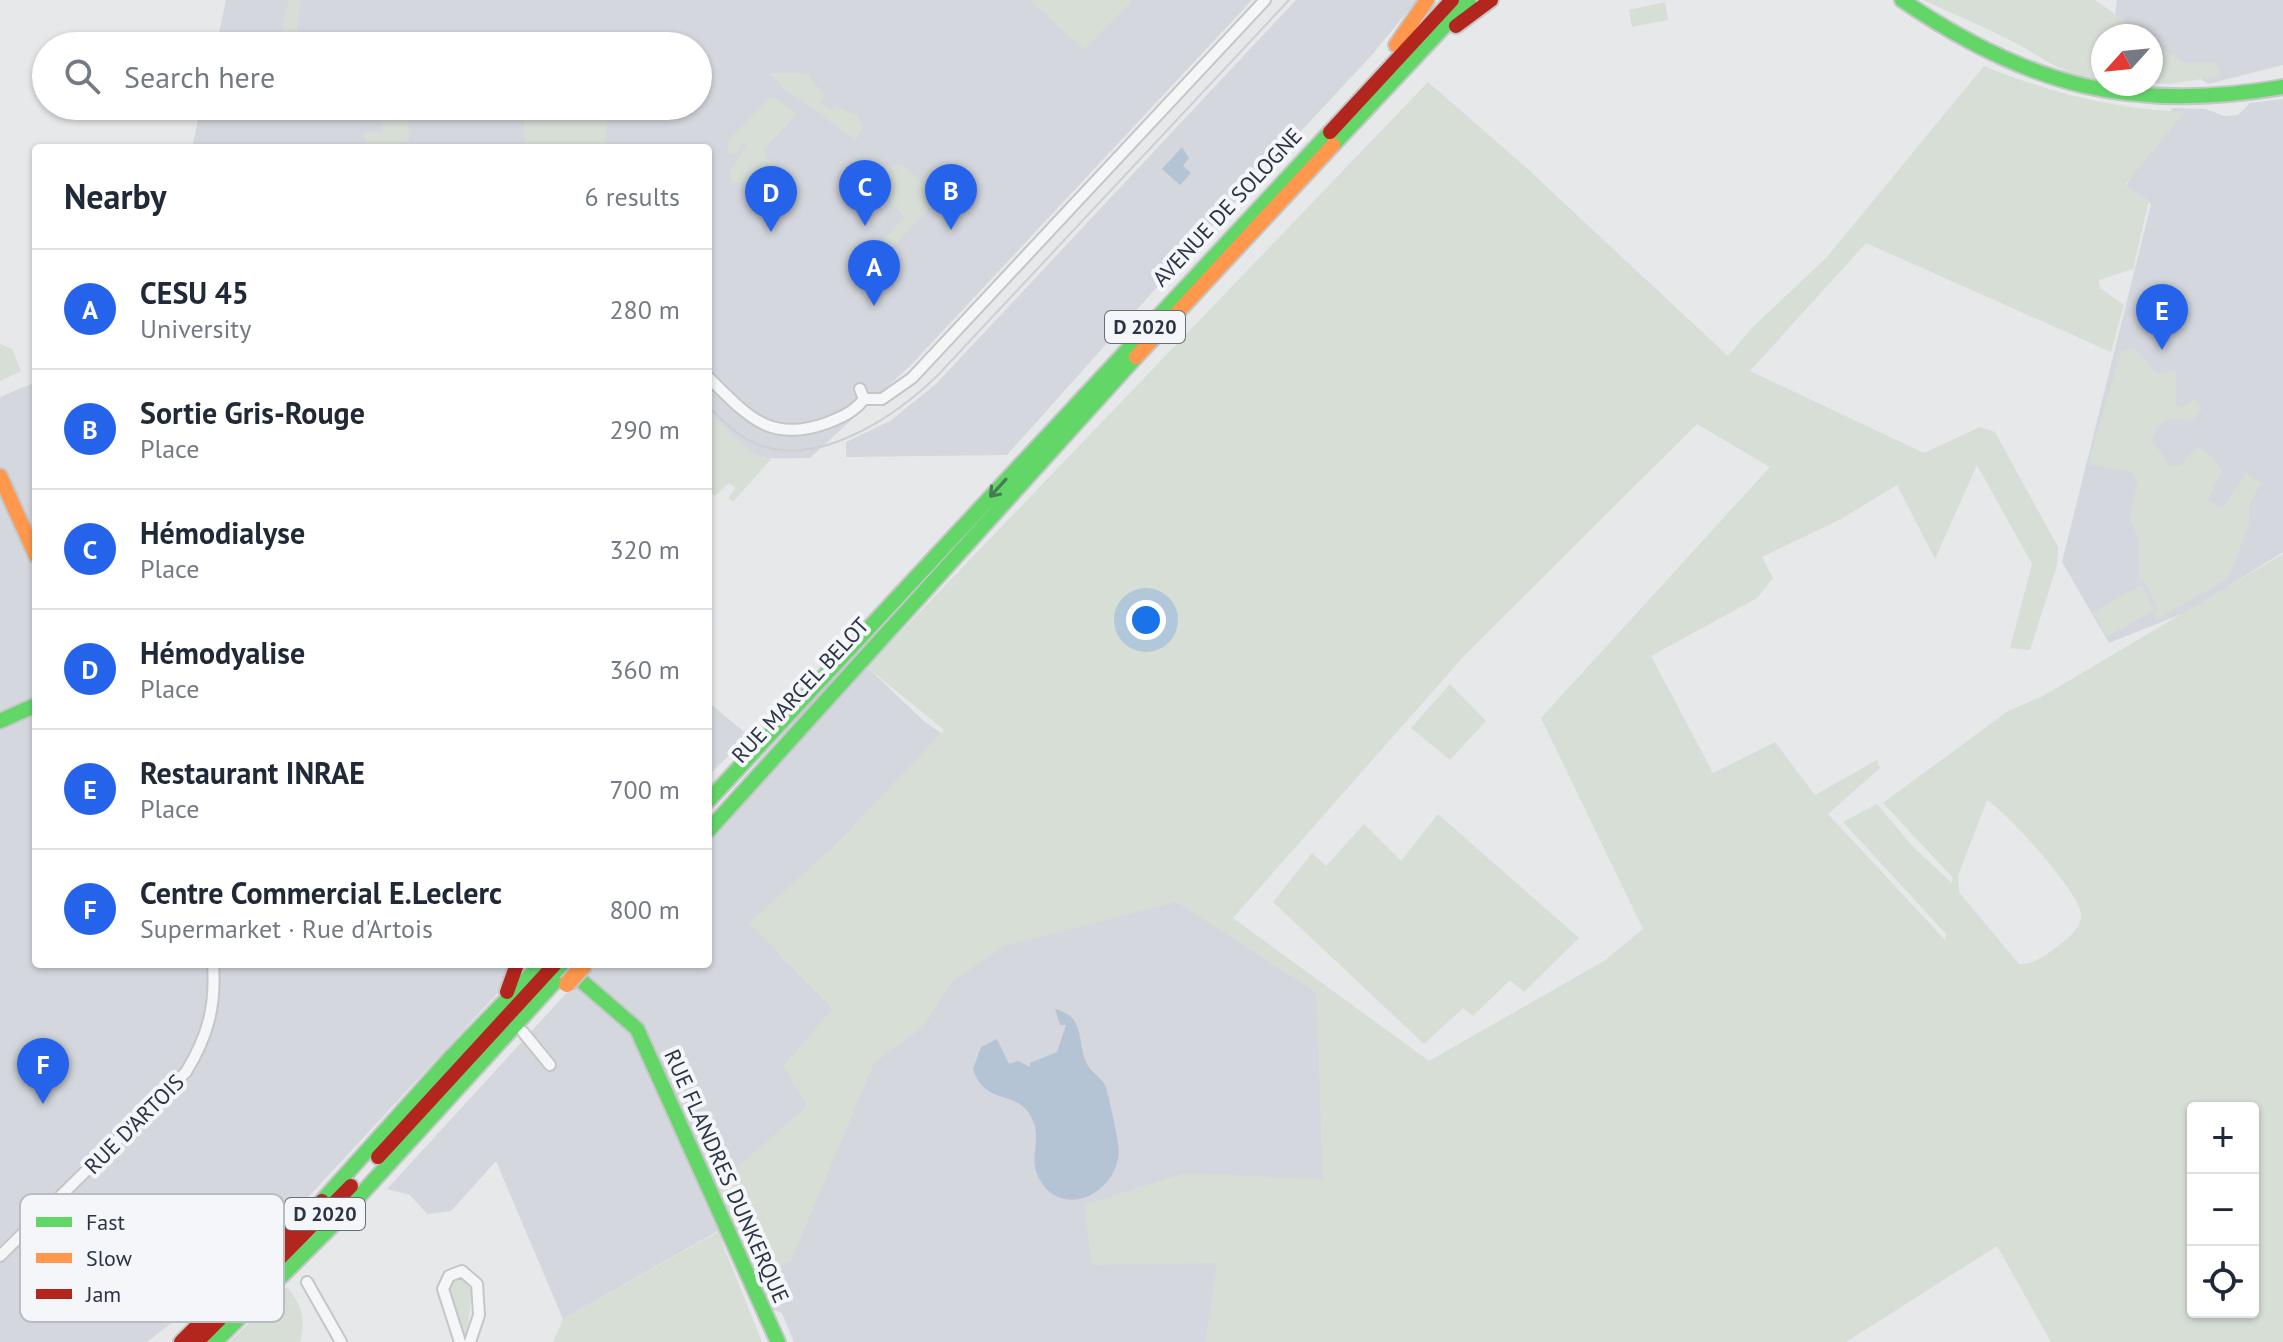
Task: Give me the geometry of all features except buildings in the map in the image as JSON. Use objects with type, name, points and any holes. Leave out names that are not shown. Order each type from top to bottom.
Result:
[{"type":"main road","points":[[1096,381],[1153,304],[1384,60],[1427,0]]},
{"type":"main road","name":"AVENUE DE SOLOGNE","points":[[843,658],[1096,381],[1452,0]]},
{"type":"main road","name":"D 2020","points":[[924,591],[1469,0]]},
{"type":"main road","points":[[1353,123],[1460,23],[1491,0]]},
{"type":"main road","points":[[1902,0],[1967,44],[1999,60],[2067,85],[2181,99],[2218,98],[2283,87]]},
{"type":"main road","points":[[0,476],[32,547]]},
{"type":"main road","points":[[712,827],[924,591]]},
{"type":"main road","name":"RUE MARCEL BELOT","points":[[712,816],[924,591]]},
{"type":"main road","points":[[712,784],[843,658]]},
{"type":"main road","name":"RUE MARCEL BELOT","points":[[712,797],[843,658]]},
{"type":"main road","points":[[0,721],[32,707]]},
{"type":"main road","points":[[284,1239],[351,1172],[466,1042],[508,991],[516,968]]},
{"type":"main road","points":[[466,1042],[559,969]]},
{"type":"main road","points":[[317,1241],[354,1212],[523,1032],[559,969]]},
{"type":"main road","name":"D 2020","points":[[284,1274],[317,1241],[559,969]]},
{"type":"main road","name":"RUE FLANDRES DUNKERQUE","points":[[559,969],[637,1029],[778,1342]]},
{"type":"main road","name":"D 2020","points":[[284,1256],[453,1085]]},
{"type":"main road","points":[[173,1342],[195,1322]]},
{"type":"main road","points":[[181,1342],[201,1322]]},
{"type":"main road","name":"D 2020","points":[[197,1342],[217,1322]]},
{"type":"main road","name":"D 2020","points":[[215,1342],[235,1322]]},
{"type":"street","points":[[712,381],[745,413],[764,426],[787,432],[842,417],[862,394],[882,399],[912,378],[1265,0]]},
{"type":"street","name":"RUE D'ARTOIS","points":[[63,1194],[186,1072],[198,1052],[216,1000],[213,968]]},
{"type":"street","points":[[523,1032],[550,1065]]},
{"type":"street","name":"RUE D'ARTOIS","points":[[0,1256],[20,1236]]},
{"type":"street","points":[[460,1342],[443,1289],[449,1276],[462,1271],[477,1284],[479,1315],[470,1342]]},
{"type":"street","points":[[307,1282],[341,1342]]},
{"type":"shaded area","points":[[226,0],[1252,0],[911,365],[810,458],[712,459],[712,144],[193,144],[198,120],[712,120],[712,32],[219,32]]},
{"type":"shaded area","points":[[289,0],[301,0],[297,32],[281,32]]},
{"type":"shaded area","points":[[1030,0],[1133,0],[1084,50]]},
{"type":"shaded area","points":[[1296,0],[1417,0],[1371,56],[1192,248],[1007,455],[846,457],[846,442],[890,421],[936,384]]},
{"type":"shaded area","points":[[1923,0],[2095,0],[2129,24],[2091,24],[2091,78],[2058,67],[1995,33]]},
{"type":"shaded area","points":[[2117,0],[2283,0],[2283,65],[2208,84],[2163,51],[2163,24],[2127,24],[2115,15]]},
{"type":"shaded area","points":[[1665,2],[1668,20],[1632,27],[1629,10]]},
{"type":"shaded area","points":[[2163,48],[2185,63],[2216,63],[2222,76],[2163,84]]},
{"type":"shaded area","points":[[1984,66],[2082,98],[2185,112],[2125,185],[2149,200],[2133,269],[2099,280],[2100,288],[2124,305],[2111,352],[1866,243],[1750,371],[1924,453],[1980,427],[1995,432],[2058,547],[2057,565],[2030,650],[2010,648],[2032,564],[1977,465],[1935,559],[1897,485],[1841,519],[1762,557],[1773,578],[1757,598],[1651,656],[1713,773],[1775,742],[1815,795],[1877,760],[1880,768],[1828,814],[1945,940],[1946,934],[1843,822],[1877,804],[1914,848],[1952,883],[1953,878],[1883,803],[2008,711],[2043,696],[2283,554],[2283,1342],[2051,1342],[1997,1246],[1846,1342],[1205,1342],[1217,1263],[1092,1265],[1084,1205],[1184,1173],[1323,1179],[1316,992],[1176,902],[1005,946],[953,981],[924,1026],[874,1063],[791,1261],[759,1276],[721,1240],[762,1342],[553,1342],[563,1319],[718,1232],[700,1193],[718,1184],[807,1106],[783,1066],[832,1009],[749,923],[836,844],[944,730],[867,667],[1428,82],[1522,164],[1728,356],[1754,326],[1827,257]],"holes":[[[1697,424],[1770,467],[1541,718],[1643,929],[1604,961],[1429,1061],[1233,918],[1464,656]],[[1987,800],[2009,819],[2055,870],[2081,913],[2080,923],[2070,936],[2030,963],[2019,964],[1959,892],[1958,876]]]},
{"type":"shaded area","points":[[769,73],[807,73],[825,96],[820,102],[830,111],[836,106],[858,116],[863,128],[856,140],[783,88]]},
{"type":"shaded area","points":[[775,97],[797,114],[763,150],[768,160],[776,164],[758,182],[732,182],[729,172],[746,145],[742,143],[736,153],[728,153],[727,142],[769,98]]},
{"type":"shaded area","points":[[2283,99],[2283,552],[2189,611],[2109,643],[2062,562],[2151,204],[2125,188],[2172,108],[2206,109],[2224,116],[2238,115],[2250,103]]},
{"type":"shaded area","points":[[382,120],[408,120],[409,141],[401,141],[401,144],[368,144],[361,133],[382,132]]},
{"type":"shaded area","points":[[524,120],[607,120],[606,144],[525,144]]},
{"type":"shaded area","points":[[902,164],[929,190],[929,208],[876,266],[863,268],[859,265],[905,217],[875,186],[877,182],[873,178],[886,167]]},
{"type":"shaded area","points":[[0,344],[12,349],[21,371],[0,381]]},
{"type":"shaded area","points":[[2135,348],[2158,374],[2176,370],[2176,405],[2182,408],[2194,399],[2202,409],[2194,420],[2167,420],[2158,426],[2152,440],[2170,466],[2181,465],[2197,446],[2213,457],[2222,470],[2208,500],[2222,508],[2246,473],[2261,483],[2249,505],[2249,524],[2229,578],[2156,620],[2154,614],[2158,610],[2144,581],[2139,581],[2138,539],[2130,518],[2137,483],[2131,472],[2088,464],[2121,351]]},
{"type":"shaded area","points":[[32,384],[32,968],[521,968],[284,1223],[284,1194],[20,1194],[20,1322],[173,1322],[147,1342],[0,1342],[0,397]]},
{"type":"shaded area","points":[[712,415],[749,451],[771,459],[733,502],[728,498],[736,488],[729,483],[715,496],[712,493]]},
{"type":"shaded area","points":[[2141,585],[2155,610],[2107,637],[2093,612]]},
{"type":"shaded area","points":[[867,667],[925,722],[1316,992],[1477,1109],[1261,1342],[794,1342],[782,1313],[773,1310],[717,1184],[700,1193],[718,1231],[563,1319],[496,1161],[451,1211],[427,1214],[410,1195],[387,1189],[589,968],[712,968],[712,835]]},
{"type":"shaded area","points":[[1450,684],[1486,721],[1450,760],[1411,728]]},
{"type":"shaded area","points":[[712,705],[749,736],[712,772]]},
{"type":"shaded area","points":[[1438,814],[1579,938],[1524,992],[1510,980],[1473,1016],[1463,1008],[1424,1044],[1273,902],[1312,853],[1326,866],[1364,824],[1401,861]]},
{"type":"shaded area","points":[[459,1276],[472,1290],[466,1341],[461,1336],[448,1292],[450,1282]]},
{"type":"shaded area","points":[[287,1287],[301,1313],[303,1326],[300,1342],[229,1342],[250,1322],[284,1322],[284,1290]]},
{"type":"water","points":[[1182,147],[1189,158],[1183,166],[1191,173],[1180,185],[1162,169]]},
{"type":"water","points":[[1055,1009],[1065,1012],[1076,1023],[1086,1062],[1105,1085],[1119,1150],[1109,1180],[1085,1197],[1071,1200],[1058,1197],[1046,1189],[1037,1174],[1035,1128],[1027,1111],[1019,1104],[985,1089],[973,1069],[981,1047],[997,1039],[1009,1064],[1018,1061],[1030,1067],[1030,1063],[1057,1052],[1066,1025],[1060,1025]]},
{"type":"tram line","points":[[712,410],[747,439],[762,446],[785,450],[809,449],[834,443],[858,433],[902,406],[938,375],[1289,0]]},
{"type":"traffic: fast","points":[[1333,145],[1469,0]]},
{"type":"traffic: fast","points":[[1902,0],[1993,54],[2083,86],[2129,94],[2177,96],[2283,87]]},
{"type":"traffic: fast","points":[[712,797],[1330,132]]},
{"type":"traffic: fast","points":[[712,827],[1136,357]]},
{"type":"traffic: fast","points":[[0,721],[32,707]]},
{"type":"traffic: fast","points":[[322,1201],[452,1056],[537,968]]},
{"type":"traffic: fast","points":[[567,968],[637,1029],[778,1342]]},
{"type":"traffic: fast","points":[[284,1274],[334,1224],[560,976]]},
{"type":"traffic: fast","points":[[215,1342],[235,1322]]},
{"type":"traffic: slow","points":[[1396,45],[1427,0]]},
{"type":"traffic: slow","points":[[1136,357],[1333,145]]},
{"type":"traffic: slow","points":[[0,476],[32,547]]},
{"type":"traffic: slow","points":[[567,984],[581,968]]},
{"type":"traffic: jam","points":[[1330,132],[1452,0]]},
{"type":"traffic: jam","points":[[1456,26],[1491,0]]},
{"type":"traffic: jam","points":[[507,992],[516,968]]},
{"type":"traffic: jam","points":[[378,1157],[551,968]]},
{"type":"traffic: jam","points":[[284,1254],[351,1186]]},
{"type":"traffic: jam","points":[[284,1239],[322,1201]]},
{"type":"traffic: jam","points":[[181,1342],[201,1322]]},
{"type":"traffic: jam","points":[[197,1342],[217,1322]]},
{"type":"place","name":"Hémodialyse","points":[[865,226]]},
{"type":"place","name":"Sortie Gris-Rouge","points":[[951,230]]},
{"type":"place","name":"Hémodyalise","points":[[771,232]]},
{"type":"place","name":"CESU 45","points":[[874,306]]},
{"type":"place","name":"Restaurant INRAE","points":[[2162,350]]},
{"type":"place","name":"Centre Commercial E.Leclerc","points":[[43,1104]]}]
